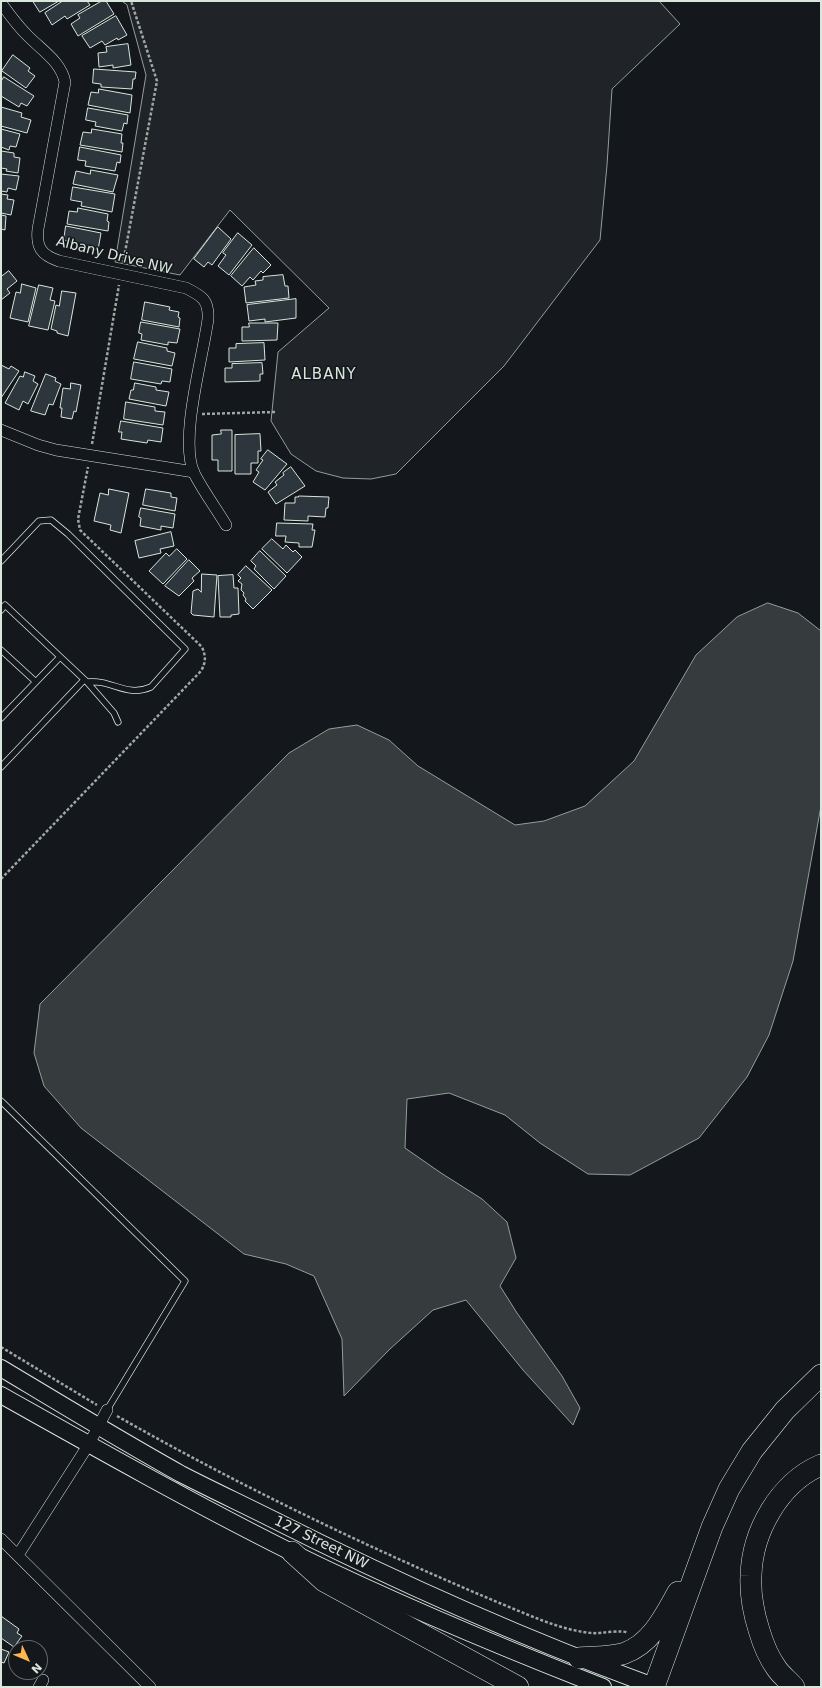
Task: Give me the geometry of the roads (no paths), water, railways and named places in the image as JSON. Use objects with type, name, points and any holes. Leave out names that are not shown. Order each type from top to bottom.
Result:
[{"type":"highway","points":[[654,1687],[706,1544],[730,1489],[752,1451],[784,1410],[821,1375]]},
{"type":"highway","points":[[794,1687],[777,1670],[764,1646],[754,1615],[750,1576],[757,1539],[772,1508],[790,1486],[810,1470],[821,1466]]},
{"type":"highway","points":[[579,1658],[624,1653],[641,1645],[656,1629],[706,1544]]},
{"type":"highway","points":[[292,1552],[324,1582],[518,1687]]},
{"type":"main road","name":"127 Street NW","points":[[1,1368],[99,1427],[182,1474],[372,1569],[579,1658],[654,1687]]},
{"type":"main road","name":"127 Street NW","points":[[1,1395],[175,1492],[292,1552],[466,1631],[603,1687]]},
{"type":"street","name":"Albany Drive NW","points":[[1,3],[26,34],[56,62],[64,74],[65,82],[38,229],[38,246],[44,253],[59,261],[186,288],[197,293],[205,300],[209,308],[192,415],[190,451],[194,472],[226,525]]},
{"type":"street","points":[[1,430],[38,445],[56,450],[194,472]]},
{"type":"street","points":[[18,1555],[89,1444],[107,1410]]},
{"type":"street","points":[[1,1539],[150,1687]]},
{"type":"lane","points":[[1,561],[39,521],[50,520],[68,534],[185,649],[151,687],[144,690],[131,691],[105,682],[85,681],[1,767]]},
{"type":"lane","points":[[1,610],[5,605],[59,658],[85,681],[114,714],[118,722]]},
{"type":"lane","points":[[1,650],[36,682]]},
{"type":"lane","points":[[1,718],[59,658]]},
{"type":"lane","points":[[1,1101],[185,1281],[107,1410]]},
{"type":"district","name":"ALBANY","points":[[324,375]]}]
